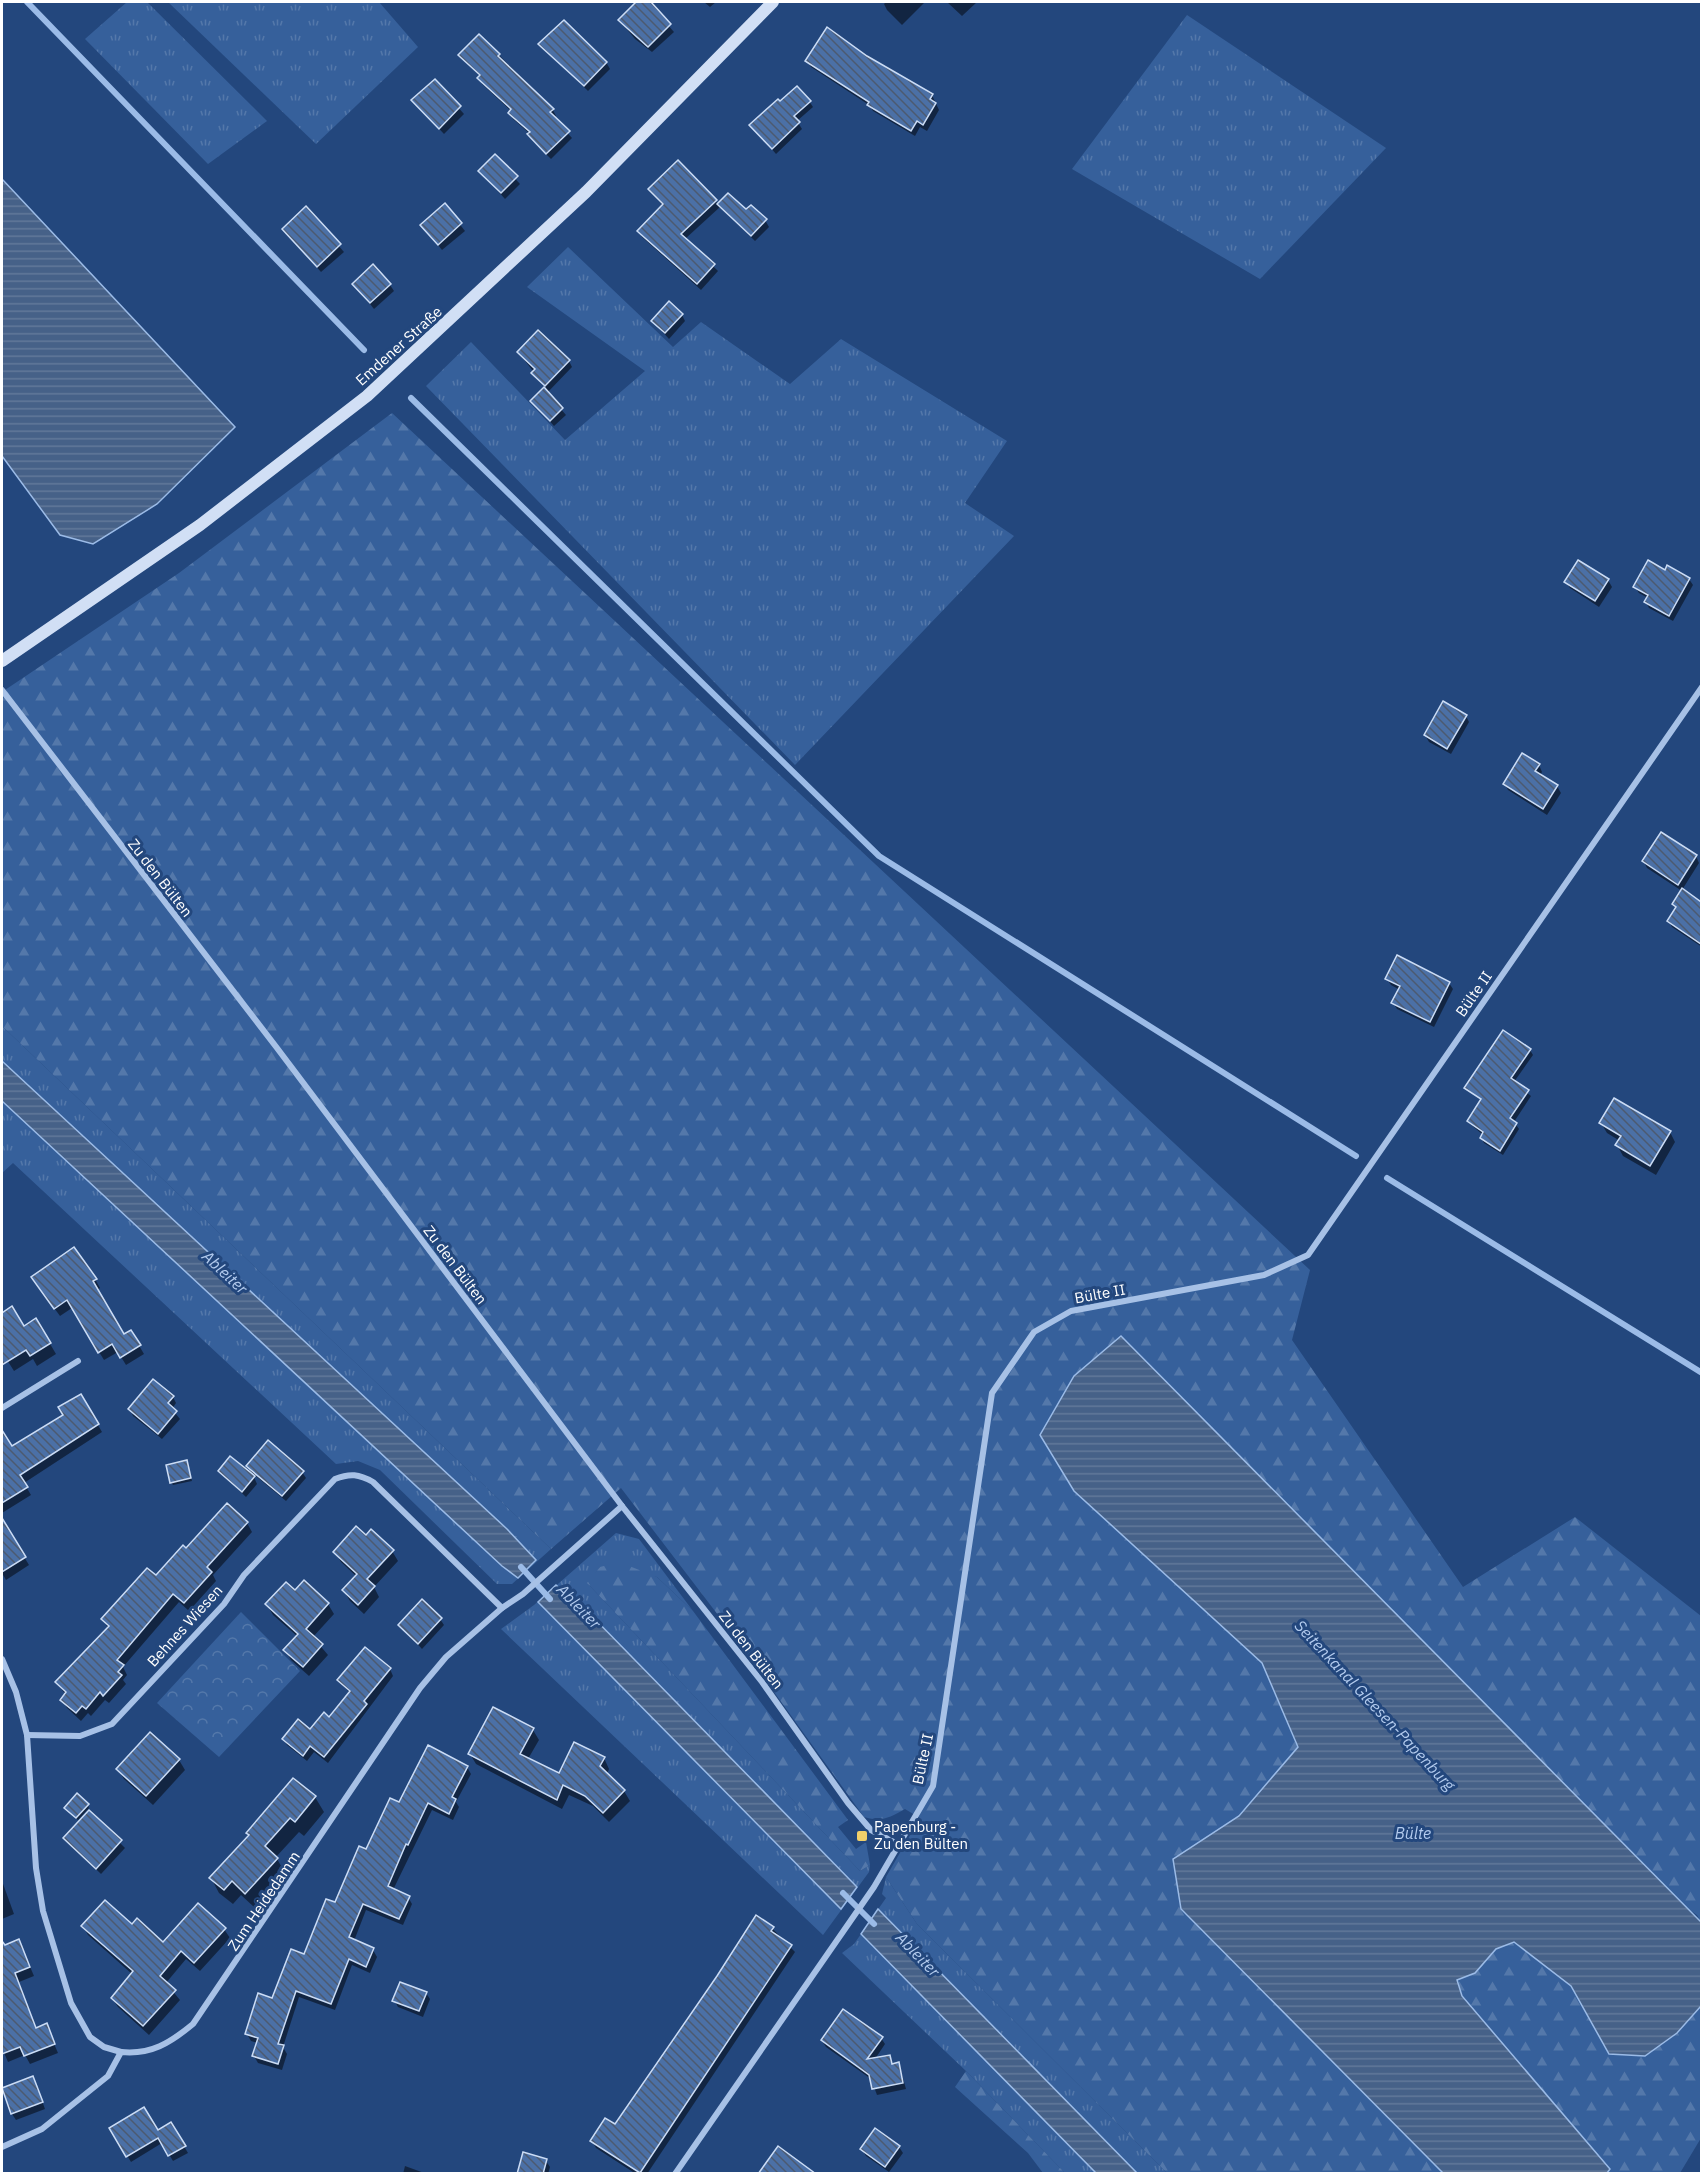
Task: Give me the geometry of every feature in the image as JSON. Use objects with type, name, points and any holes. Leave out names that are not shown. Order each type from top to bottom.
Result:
[{"type":"street","name":"Emdener Straße","points":[[2,661],[200,525],[367,396],[586,192],[773,2]]},
{"type":"street","name":"Bülte II","points":[[675,2174],[843,1934],[874,1887],[897,1844],[933,1786],[992,1393],[1034,1332],[1071,1311],[1264,1275],[1308,1255],[1701,687]]},
{"type":"street","name":"Zu den Bülten","points":[[2,690],[622,1506],[762,1682],[848,1803],[871,1830],[897,1844]]},
{"type":"street","points":[[2,1408],[78,1361]]},
{"type":"street","name":"Behnes Wiesen","points":[[27,1735],[80,1736],[112,1724],[224,1604],[244,1575],[334,1479],[359,1475],[373,1482],[501,1608]]},
{"type":"street","name":"Zum Heidedamm","points":[[121,2052],[137,2054],[156,2050],[173,2041],[193,2024],[420,1688],[446,1657],[501,1608],[523,1594],[622,1506]]},
{"type":"street","points":[[2,1659],[16,1692],[27,1735],[35,1857],[43,1911],[79,2022],[90,2037],[104,2047],[121,2052],[108,2076],[42,2129],[2,2147]]},
{"type":"green space","points":[[127,2],[147,2],[267,121],[208,164],[85,39]]},
{"type":"green space","points":[[168,2],[379,2],[418,47],[316,144]]},
{"type":"green space","points":[[1187,15],[1386,148],[1260,279],[1072,169]]},
{"type":"green space","points":[[568,247],[673,347],[701,322],[790,384],[841,339],[1007,441],[965,503],[1014,536],[795,765],[426,386],[471,342],[565,440],[645,371],[527,287]]},
{"type":"green space","points":[[392,413],[1310,1270],[1292,1340],[1463,1587],[1575,1517],[1701,1616],[1701,1922],[1697,1915],[1074,1491],[1262,1663],[1298,1748],[1239,1816],[1173,1859],[1181,1909],[1443,2173],[1167,2173],[917,1924],[886,1877],[920,1818],[905,1809],[885,1818],[864,1817],[728,1628],[621,1488],[551,1549],[2,1026],[2,692],[179,573]]},
{"type":"green space","points":[[2,1026],[551,1549],[512,1584],[497,1584],[380,1470],[358,1461],[336,1464],[13,1163],[2,1173]]},
{"type":"green space","points":[[616,1533],[639,1539],[693,1611],[657,1577],[600,1567],[588,1584],[860,1871],[870,1865],[869,1872],[823,1935],[501,1629],[534,1605]]},
{"type":"green space","points":[[619,1562],[657,1577],[693,1611],[848,1820],[838,1827],[856,1849],[866,1842],[870,1865],[860,1871],[587,1583],[600,1567]]},
{"type":"green space","points":[[241,1612],[300,1671],[219,1757],[157,1703]]},
{"type":"green space","points":[[886,1877],[917,1924],[1167,2173],[1065,2173],[966,2071],[842,1953],[854,1944],[886,1898],[882,1894]]},
{"type":"green space","points":[[1514,1942],[1571,1986],[1610,2054],[1677,2033],[1701,2006],[1701,2138],[1680,2173],[1607,2173],[1609,2168],[1462,1996],[1457,1979],[1475,1973],[1496,1949]]},
{"type":"green space","points":[[966,2071],[1065,2173],[1043,2173],[1028,2153],[955,2087]]},
{"type":"water","points":[[2,179],[235,427],[157,504],[93,544],[60,535],[2,456]]},
{"type":"water","points":[[2,1061],[507,1529],[536,1560],[518,1578],[502,1566],[2,1101]]},
{"type":"water","name":"Bülte","points":[[1121,1336],[1701,1922],[1701,2006],[1677,2033],[1645,2056],[1609,2054],[1571,1986],[1514,1942],[1496,1949],[1475,1973],[1457,1980],[1462,1996],[1610,2169],[1607,2173],[1443,2173],[1181,1909],[1173,1859],[1239,1816],[1298,1747],[1262,1663],[1074,1491],[1040,1435],[1074,1376]]},
{"type":"water","points":[[556,1585],[586,1610],[857,1887],[841,1909],[538,1602]]},
{"type":"water","points":[[878,1909],[1137,2173],[1096,2173],[861,1934]]},
{"type":"building","points":[[636,2],[651,2],[671,24],[648,47],[618,20]]},
{"type":"building","points":[[564,20],[607,62],[584,86],[538,44]]},
{"type":"building","points":[[827,27],[867,56],[933,94],[930,99],[936,103],[923,125],[917,121],[911,131],[867,105],[869,102],[805,61]]},
{"type":"building","points":[[479,34],[500,54],[498,56],[554,109],[550,112],[570,131],[546,154],[527,134],[530,132],[508,113],[511,109],[477,78],[480,75],[458,55]]},
{"type":"building","points":[[435,79],[461,106],[439,129],[411,100]]},
{"type":"building","points":[[797,86],[811,101],[794,116],[800,122],[772,149],[749,125],[778,99],[780,101]]},
{"type":"building","points":[[495,154],[518,176],[501,193],[478,171]]},
{"type":"building","points":[[678,160],[717,200],[681,234],[715,264],[697,284],[637,231],[663,204],[648,189]]},
{"type":"building","points":[[728,193],[746,209],[751,205],[767,219],[751,236],[717,204]]},
{"type":"building","points":[[445,203],[462,223],[438,245],[420,225]]},
{"type":"building","points":[[306,206],[341,244],[317,267],[282,229]]},
{"type":"building","points":[[373,264],[391,284],[370,303],[352,284]]},
{"type":"building","points":[[669,301],[683,314],[665,333],[651,321]]},
{"type":"building","points":[[538,330],[570,360],[545,386],[531,373],[535,369],[517,352]]},
{"type":"building","points":[[544,387],[563,408],[550,421],[530,401]]},
{"type":"building","points":[[1578,560],[1609,579],[1595,601],[1564,582]]},
{"type":"building","points":[[1648,560],[1665,570],[1667,565],[1690,578],[1669,616],[1644,602],[1648,595],[1633,587]]},
{"type":"building","points":[[1443,701],[1467,715],[1447,749],[1424,735]]},
{"type":"building","points":[[1522,753],[1540,764],[1535,771],[1558,785],[1543,809],[1503,784]]},
{"type":"building","points":[[1661,832],[1697,855],[1678,885],[1642,861]]},
{"type":"building","points":[[1682,888],[1701,902],[1701,944],[1667,921],[1676,907],[1672,904]]},
{"type":"building","points":[[1397,955],[1450,982],[1430,1022],[1391,1003],[1400,986],[1385,979]]},
{"type":"building","points":[[1503,1030],[1531,1049],[1511,1078],[1529,1090],[1510,1118],[1517,1123],[1500,1151],[1480,1138],[1483,1132],[1467,1121],[1481,1099],[1464,1088]]},
{"type":"building","points":[[1614,1098],[1671,1131],[1650,1166],[1615,1145],[1621,1136],[1599,1123]]},
{"type":"building","points":[[74,1247],[97,1279],[93,1281],[124,1334],[131,1330],[141,1345],[120,1358],[112,1344],[98,1353],[67,1300],[54,1309],[31,1277]]},
{"type":"building","points":[[12,1306],[24,1326],[36,1318],[51,1343],[30,1356],[26,1350],[2,1365],[2,1313]]},
{"type":"building","points":[[153,1379],[174,1396],[168,1403],[177,1411],[158,1434],[128,1409]]},
{"type":"building","points":[[81,1394],[99,1424],[20,1475],[28,1487],[2,1503],[2,1430],[12,1446],[63,1415],[58,1407]]},
{"type":"building","points":[[268,1440],[304,1471],[282,1496],[246,1466]]},
{"type":"building","points":[[230,1456],[255,1476],[242,1492],[218,1471]]},
{"type":"building","points":[[187,1460],[191,1478],[170,1483],[166,1465]]},
{"type":"building","points":[[227,1503],[248,1522],[207,1567],[212,1572],[184,1603],[173,1594],[117,1660],[124,1665],[118,1672],[122,1675],[103,1696],[100,1692],[86,1709],[82,1706],[76,1713],[60,1700],[66,1692],[55,1682],[109,1626],[101,1619],[147,1568],[156,1575],[183,1545],[186,1548]]},
{"type":"building","points":[[2,1518],[26,1557],[2,1572]]},
{"type":"building","points":[[356,1526],[366,1535],[371,1529],[394,1550],[367,1579],[375,1586],[358,1605],[342,1590],[357,1574],[333,1552]]},
{"type":"building","points":[[304,1580],[329,1603],[306,1629],[323,1644],[303,1667],[283,1650],[298,1634],[265,1604],[286,1582],[295,1590]]},
{"type":"building","points":[[422,1599],[442,1618],[418,1644],[398,1625]]},
{"type":"building","points":[[365,1647],[391,1668],[364,1701],[367,1704],[324,1757],[310,1746],[303,1756],[282,1739],[298,1719],[310,1729],[324,1712],[329,1717],[350,1691],[337,1680]]},
{"type":"building","points":[[493,1707],[534,1728],[520,1754],[559,1773],[574,1742],[605,1757],[600,1766],[625,1790],[603,1813],[585,1796],[563,1785],[557,1800],[468,1754]]},
{"type":"building","points":[[150,1732],[180,1759],[146,1796],[116,1769]]},
{"type":"building","points":[[428,1745],[468,1766],[452,1797],[456,1799],[449,1814],[428,1803],[408,1845],[406,1844],[388,1886],[410,1896],[399,1919],[363,1904],[349,1937],[374,1948],[366,1967],[349,1959],[331,2004],[296,1991],[278,2044],[284,2045],[278,2064],[252,2056],[258,2038],[245,2034],[258,1993],[272,1998],[291,1949],[304,1954],[326,1899],[335,1902],[359,1846],[366,1849],[390,1798],[399,1802]]},
{"type":"building","points":[[293,1778],[316,1796],[295,1822],[290,1818],[265,1846],[278,1858],[245,1894],[232,1881],[224,1890],[209,1878],[249,1835],[246,1833]]},
{"type":"building","points":[[77,1793],[89,1804],[76,1818],[64,1808]]},
{"type":"building","points":[[89,1810],[122,1840],[96,1869],[63,1838]]},
{"type":"building","points":[[105,1900],[132,1924],[137,1918],[163,1942],[198,1903],[226,1928],[194,1963],[181,1951],[160,1976],[176,1990],[143,2026],[111,1998],[133,1971],[81,1926]]},
{"type":"building","points":[[756,1915],[774,1927],[771,1931],[792,1945],[640,2173],[590,2141],[605,2118],[615,2124]]},
{"type":"building","points":[[19,1939],[30,1967],[15,1973],[36,2028],[47,2023],[55,2044],[24,2056],[20,2047],[2,2054],[2,1941],[5,1945]]},
{"type":"building","points":[[400,1982],[427,1992],[419,2011],[392,2001]]},
{"type":"building","points":[[843,2009],[883,2037],[867,2059],[890,2055],[892,2064],[899,2062],[903,2083],[872,2089],[869,2075],[821,2040]]},
{"type":"building","points":[[33,2076],[43,2102],[11,2114],[2,2088]]},
{"type":"building","points":[[144,2107],[158,2130],[171,2122],[186,2146],[168,2156],[158,2138],[126,2157],[109,2128]]},
{"type":"building","points":[[875,2128],[900,2146],[885,2167],[860,2149]]},
{"type":"building","points":[[778,2146],[816,2174],[758,2174]]},
{"type":"building","points":[[523,2152],[547,2159],[543,2174],[517,2174]]},
{"type":"waterway","points":[[27,2],[364,350]]},
{"type":"waterway","points":[[411,398],[879,856],[1356,1156]]},
{"type":"waterway","points":[[1387,1178],[1702,1373]]},
{"type":"waterway","name":"Ableiter","points":[[521,1567],[550,1599]]},
{"type":"waterway","name":"Ableiter","points":[[843,1893],[874,1924]]},
{"type":"place","name":"Papenburg - Zu den Bülten","points":[[862,1836]]},
{"type":"water label","name":"Seitenkanal Gleesen-Papenburg","points":[[1375,1705]]}]
